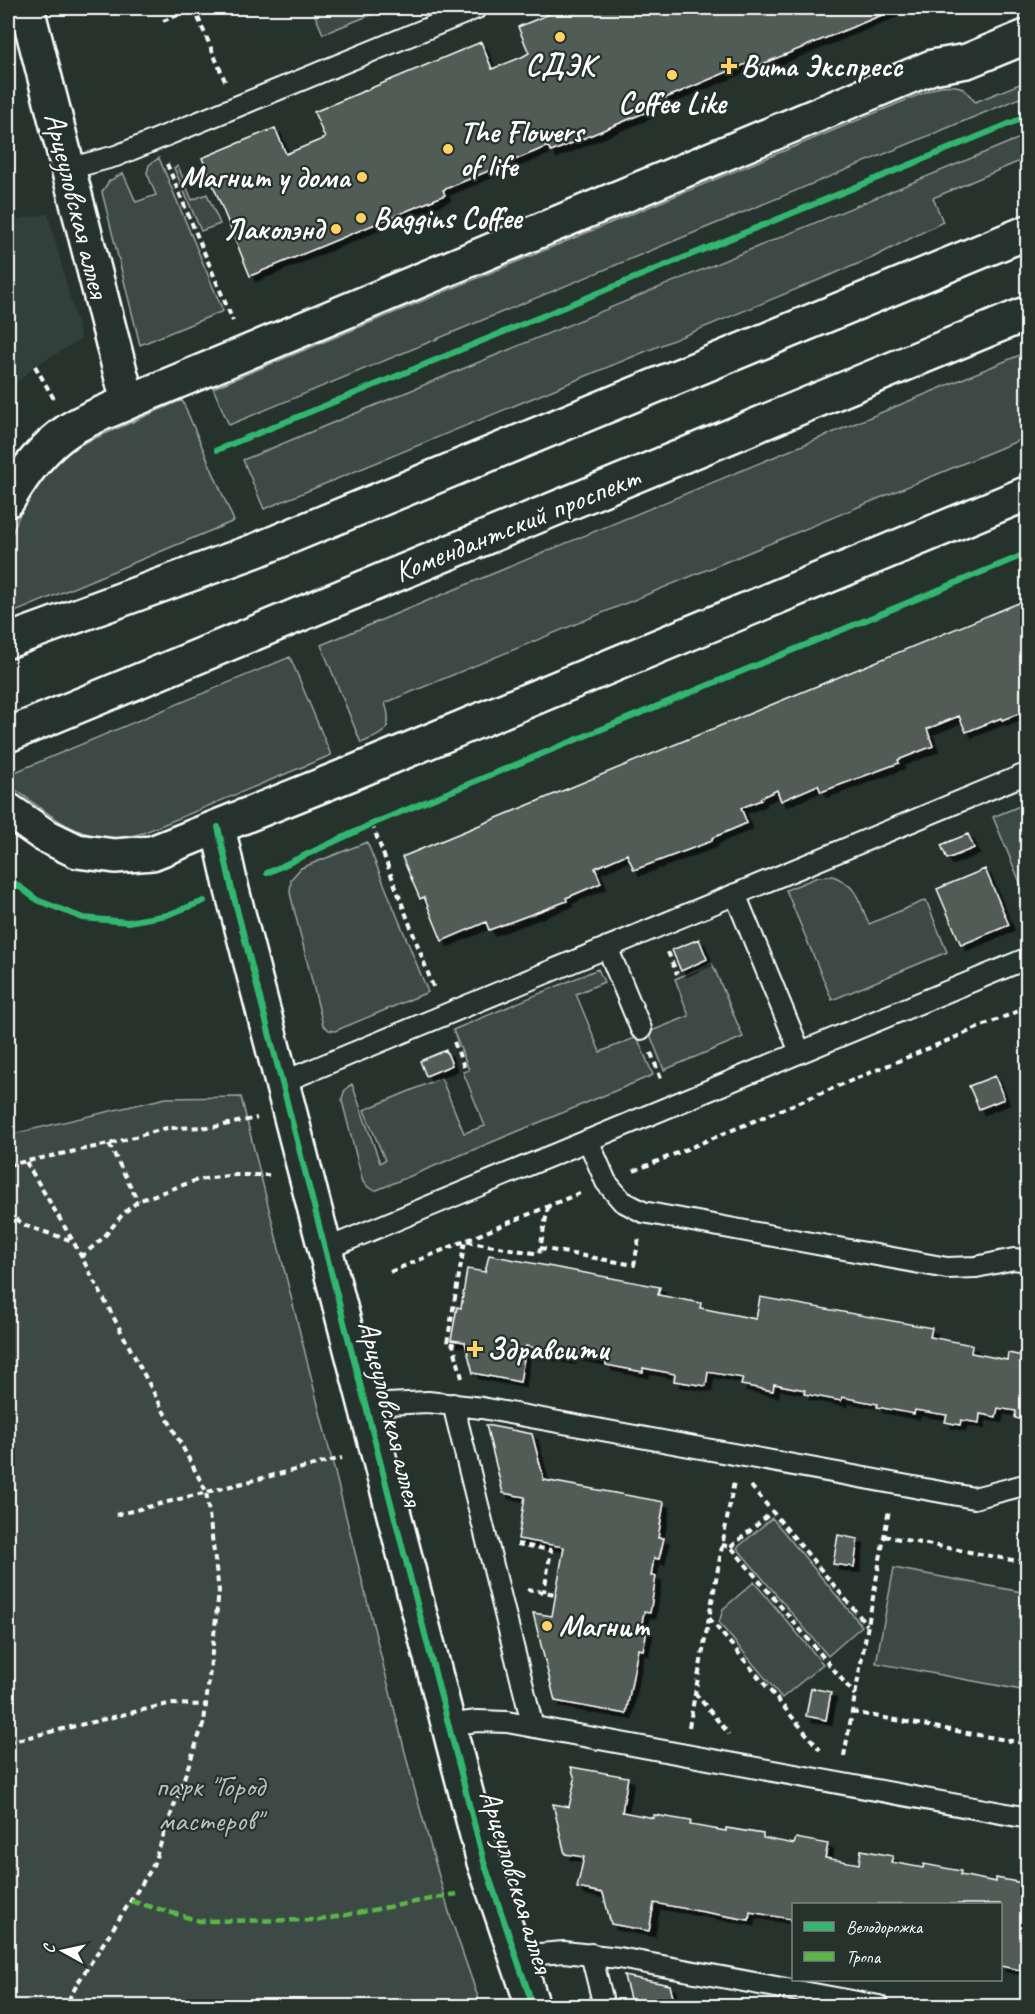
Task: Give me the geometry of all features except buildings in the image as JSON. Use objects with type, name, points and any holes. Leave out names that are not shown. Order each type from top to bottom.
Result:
[{"type":"street","name":"Арцеуловская аллея","points":[[27,8],[128,402]]},
{"type":"street","points":[[8,500],[20,480],[38,458],[69,430],[128,402],[932,67],[968,61],[1028,36]]},
{"type":"street","points":[[8,641],[257,550],[1028,232]]},
{"type":"street","name":"Комендантский проспект","points":[[8,735],[1028,313]]},
{"type":"street","points":[[8,810],[44,835],[77,851],[115,856],[152,853],[383,761],[1028,493]]},
{"type":"street","name":"Арцеуловская аллея","points":[[218,827],[232,890],[484,1862],[533,2007]]},
{"type":"lane","points":[[68,169],[116,156],[157,140],[477,8]]},
{"type":"lane","points":[[283,1082],[1028,773]]},
{"type":"lane","points":[[735,894],[800,1052]]},
{"type":"lane","points":[[607,947],[641,1029]]},
{"type":"lane","points":[[326,1249],[1028,957]]},
{"type":"lane","points":[[588,1140],[606,1182],[622,1202],[643,1212],[947,1268],[976,1267],[1014,1259],[1028,1261]]},
{"type":"lane","points":[[366,1405],[428,1402],[461,1405],[737,1462],[894,1484],[974,1498],[1028,1484]]},
{"type":"lane","points":[[461,1405],[487,1539],[533,1727]]},
{"type":"lane","points":[[448,1725],[477,1721],[507,1722],[684,1755],[839,1779],[1028,1818]]},
{"type":"lane","points":[[515,1956],[564,1952],[591,1954],[879,2007]]},
{"type":"lane","points":[[591,1954],[604,2007]]},
{"type":"path","points":[[163,21],[195,8],[235,107]]},
{"type":"path","points":[[217,450],[1028,116]]},
{"type":"path","points":[[157,140],[233,321]]},
{"type":"path","points":[[35,366],[55,400]]},
{"type":"path","points":[[267,873],[372,824],[1028,553]]},
{"type":"path","points":[[372,824],[445,1015]]},
{"type":"path","points":[[8,878],[37,900],[83,918],[128,922],[166,915],[204,901]]},
{"type":"path","points":[[390,1272],[1028,1007]]},
{"type":"path","points":[[8,1165],[109,1144],[167,1128],[214,1127],[259,1118]]},
{"type":"path","points":[[109,1144],[138,1201]]},
{"type":"path","points":[[26,1162],[73,1241],[206,1491],[219,1591],[204,1722],[152,1868],[65,2007]]},
{"type":"path","points":[[81,1257],[104,1237],[122,1215],[138,1201],[197,1180],[235,1175],[273,1175]]},
{"type":"path","points":[[465,1241],[539,1254],[548,1206]]},
{"type":"path","points":[[8,1212],[23,1225],[73,1241]]},
{"type":"path","points":[[540,1248],[634,1265],[643,1212]]},
{"type":"path","points":[[461,1405],[453,1344],[447,1343],[465,1241]]},
{"type":"path","points":[[116,1515],[377,1449]]},
{"type":"path","points":[[737,1462],[772,1512],[867,1626]]},
{"type":"path","points":[[684,1755],[737,1462]]},
{"type":"path","points":[[839,1779],[894,1484]]},
{"type":"path","points":[[731,1547],[772,1512]]},
{"type":"path","points":[[884,1536],[1028,1563]]},
{"type":"path","points":[[487,1539],[551,1550],[544,1592]]},
{"type":"path","points":[[722,1545],[731,1547],[855,1695]]},
{"type":"path","points":[[709,1617],[839,1779]]},
{"type":"path","points":[[8,1742],[168,1704],[206,1706]]},
{"type":"path","points":[[852,1712],[1028,1744]]},
{"type":"shaded area","points":[[48,214],[81,339],[35,366],[8,391],[8,221]]},
{"type":"green space","points":[[312,8],[388,8],[323,34]]},
{"type":"green space","points":[[1027,81],[1027,95],[229,425],[213,388],[940,86],[960,87],[975,102]]},
{"type":"green space","points":[[1027,135],[1027,158],[933,198],[943,222],[872,258],[264,509],[243,460]]},
{"type":"green space","points":[[159,158],[223,311],[140,345],[102,192],[109,181],[123,173],[136,202],[156,195],[147,173],[149,165]]},
{"type":"green space","points":[[178,166],[192,200],[207,194],[220,224],[201,231],[174,168]]},
{"type":"green space","points":[[1027,352],[1027,437],[385,703],[388,725],[382,733],[361,743],[321,645]]},
{"type":"green space","points":[[182,400],[234,521],[8,615],[8,544],[19,516],[34,488],[51,468],[75,447]]},
{"type":"green space","points":[[290,657],[331,755],[143,833],[119,838],[99,837],[71,827],[45,812],[8,784],[8,775]]},
{"type":"green space","points":[[1027,803],[1027,899],[993,817]]},
{"type":"green space","points":[[367,842],[428,992],[335,1031],[329,1030],[323,1025],[290,893],[291,879],[301,868]]},
{"type":"green space","points":[[833,876],[842,880],[857,895],[869,924],[926,900],[947,952],[832,1000],[786,890],[818,877]]},
{"type":"green space","points":[[712,963],[743,1037],[664,1070],[649,1032],[689,1016],[675,979]]},
{"type":"green space","points":[[598,969],[604,982],[576,994],[600,1052],[637,1037],[653,1075],[377,1190],[371,1189],[363,1182],[342,1101],[348,1087],[352,1084],[380,1163],[385,1160],[364,1110],[441,1078],[464,1133],[485,1126],[463,1072],[469,1070],[453,1030]]},
{"type":"green space","name":"парк \"Город мастеров\"","points":[[241,1097],[412,1780],[451,1919],[481,2006],[8,2006],[8,1135],[166,1098]]},
{"type":"green space","points":[[772,1518],[862,1626],[828,1656],[737,1548]]},
{"type":"green space","points":[[894,1568],[1027,1593],[1027,1691],[876,1663]]},
{"type":"green space","points":[[754,1582],[823,1664],[782,1698],[719,1623],[723,1609]]},
{"type":"marked path","points":[[131,1901],[200,1921],[320,1920],[457,1894]]},
{"type":"cycle path","points":[[217,450],[1028,116]]},
{"type":"cycle path","points":[[267,873],[372,824],[1028,553]]},
{"type":"cycle path","points":[[218,827],[232,890],[484,1862],[533,2006]]},
{"type":"cycle path","points":[[8,878],[37,900],[83,918],[128,922],[167,915],[204,901]]},
{"type":"place","name":"СДЭК","points":[[560,37]]},
{"type":"place","name":"Вита Экспресс","points":[[729,66]]},
{"type":"place","name":"Coffee Like","points":[[672,75]]},
{"type":"place","name":"The Flowers of life","points":[[448,149]]},
{"type":"place","name":"Магнит у дома","points":[[362,177]]},
{"type":"place","name":"Baggins Coffee","points":[[361,218]]},
{"type":"place","name":"Лаколэнд","points":[[336,229]]},
{"type":"place","name":"Здравсити","points":[[475,1349]]},
{"type":"place","name":"Магнит","points":[[547,1626]]}]
